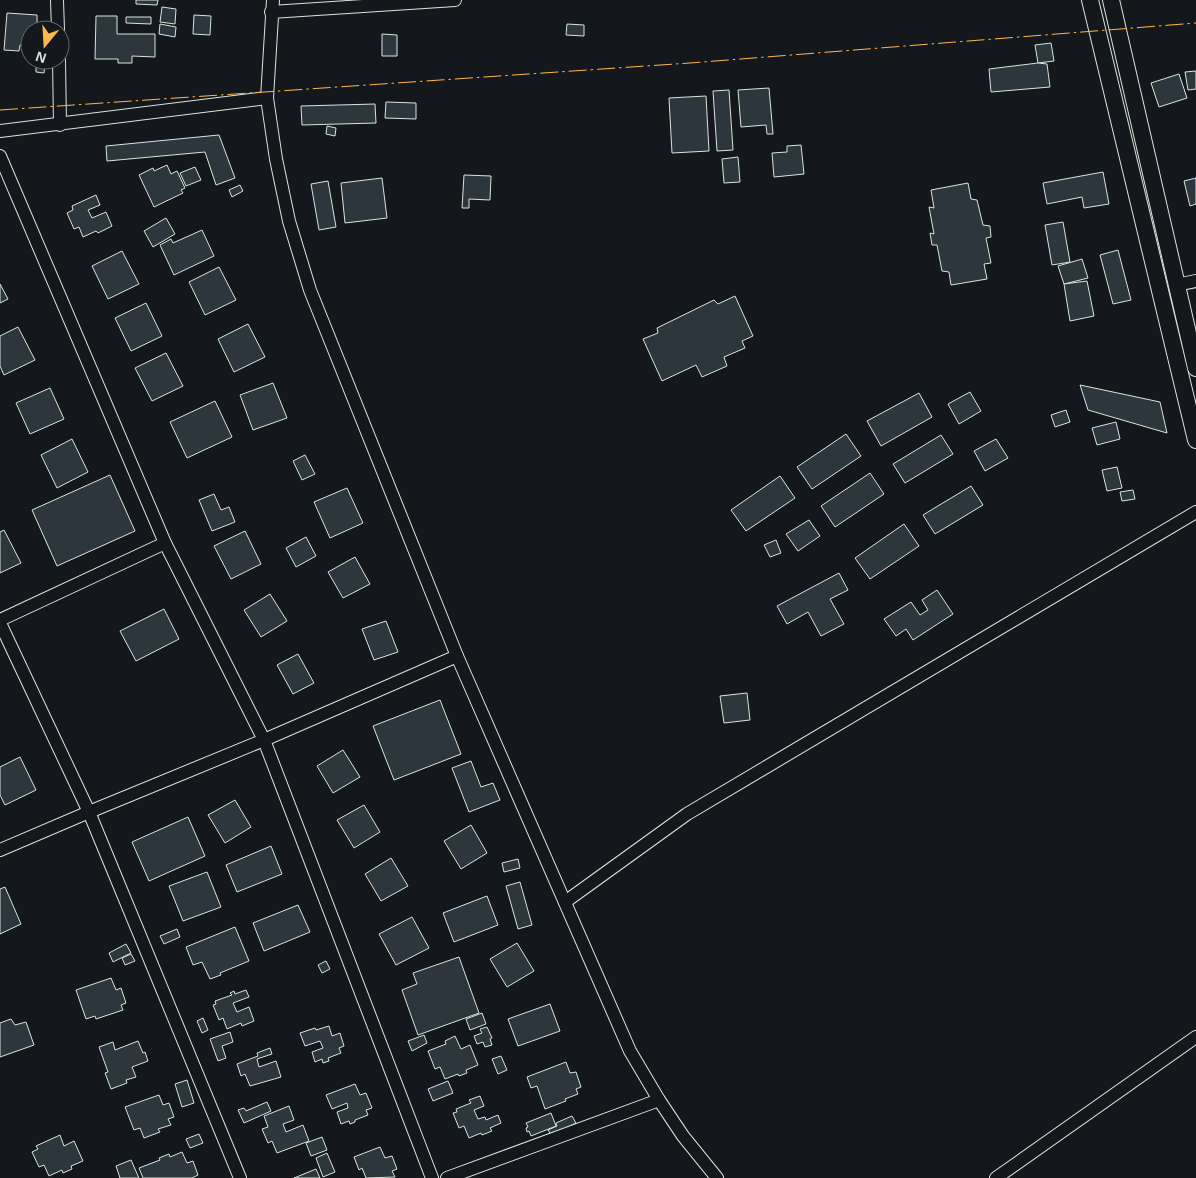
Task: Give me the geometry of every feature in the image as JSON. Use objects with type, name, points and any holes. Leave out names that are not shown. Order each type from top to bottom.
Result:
[{"type":"street","points":[[57,0],[58,20]]},
{"type":"street","points":[[455,0],[272,6],[267,98],[276,159],[289,221],[310,290],[456,656],[630,1051],[683,1136],[717,1178]]},
{"type":"street","points":[[1090,0],[1196,440]]},
{"type":"street","points":[[1111,0],[1196,368]]},
{"type":"street","points":[[59,70],[60,125]]},
{"type":"street","points":[[0,131],[267,98]]},
{"type":"street","points":[[0,156],[165,543],[264,740],[432,1178]]},
{"type":"street","points":[[1176,285],[1196,281]]},
{"type":"street","points":[[565,902],[687,814],[1196,512]]},
{"type":"street","points":[[165,543],[0,621],[89,812],[240,1178]]},
{"type":"street","points":[[0,850],[264,740],[456,656]]},
{"type":"street","points":[[996,1178],[1196,1037]]},
{"type":"street","points":[[447,1178],[659,1100]]},
{"type":"building","points":[[136,0],[158,0],[157,5],[136,4]]},
{"type":"building","points":[[162,7],[176,9],[175,24],[160,22]]},
{"type":"building","points":[[7,13],[37,15],[37,20],[20,20],[19,51],[4,50]]},
{"type":"building","points":[[194,15],[211,16],[210,35],[193,34]]},
{"type":"building","points":[[96,16],[117,16],[117,34],[155,34],[155,57],[132,56],[132,63],[118,63],[118,59],[95,59]]},
{"type":"building","points":[[126,17],[151,17],[151,24],[126,23]]},
{"type":"building","points":[[160,24],[176,27],[175,37],[159,34]]},
{"type":"building","points":[[567,24],[584,25],[584,36],[566,35]]},
{"type":"building","points":[[382,34],[397,35],[397,56],[382,56]]},
{"type":"building","points":[[1051,43],[1054,61],[1038,63],[1035,45]]},
{"type":"building","points":[[1038,63],[1047,64],[1050,87],[991,92],[989,69]]},
{"type":"building","points":[[36,70],[44,70],[44,73],[36,72]]},
{"type":"building","points":[[1196,71],[1196,89],[1188,90],[1185,72]]},
{"type":"building","points":[[1179,74],[1187,98],[1159,107],[1151,83]]},
{"type":"building","points":[[769,88],[773,134],[767,134],[766,125],[741,127],[738,90]]},
{"type":"building","points":[[729,90],[733,150],[717,151],[713,91]]},
{"type":"building","points":[[706,96],[709,151],[672,153],[669,98]]},
{"type":"building","points":[[386,102],[416,103],[416,119],[385,118]]},
{"type":"building","points":[[375,104],[376,123],[302,125],[301,106]]},
{"type":"building","points":[[327,126],[336,128],[335,136],[326,134]]},
{"type":"building","points":[[219,135],[235,178],[216,185],[205,152],[107,161],[106,146]]},
{"type":"building","points":[[801,145],[804,174],[774,177],[772,153],[787,152],[787,146]]},
{"type":"building","points":[[738,157],[740,182],[724,183],[722,159]]},
{"type":"building","points":[[167,165],[171,174],[177,171],[185,188],[181,190],[183,193],[154,207],[139,175],[153,168],[154,171]]},
{"type":"building","points":[[195,167],[201,180],[186,186],[180,173]]},
{"type":"building","points":[[1103,172],[1109,204],[1084,208],[1082,197],[1047,204],[1043,183]]},
{"type":"building","points":[[464,175],[491,176],[490,200],[469,199],[469,208],[462,208]]},
{"type":"building","points":[[382,178],[387,218],[345,223],[341,183]]},
{"type":"building","points":[[1196,178],[1196,204],[1190,206],[1184,181]]},
{"type":"building","points":[[328,181],[336,227],[319,230],[311,184]]},
{"type":"building","points":[[968,183],[971,199],[977,200],[983,225],[990,226],[991,237],[986,238],[991,263],[984,264],[987,279],[951,285],[949,272],[942,271],[937,245],[932,245],[930,233],[934,234],[929,207],[934,208],[931,190]]},
{"type":"building","points":[[240,185],[243,191],[232,197],[229,190]]},
{"type":"building","points":[[96,195],[100,205],[88,210],[92,218],[106,212],[112,226],[98,233],[96,231],[83,237],[79,227],[74,229],[67,213],[73,210],[72,206]]},
{"type":"building","points":[[166,218],[175,234],[153,247],[144,231]]},
{"type":"building","points":[[1063,222],[1070,262],[1052,265],[1045,225]]},
{"type":"building","points":[[202,230],[214,256],[174,275],[160,245],[171,239],[173,243]]},
{"type":"building","points":[[1118,250],[1131,300],[1113,304],[1100,255]]},
{"type":"building","points":[[122,251],[139,284],[108,299],[92,266]]},
{"type":"building","points":[[1082,259],[1088,278],[1064,284],[1058,266]]},
{"type":"building","points":[[219,267],[236,300],[205,315],[189,282]]},
{"type":"building","points":[[1087,281],[1094,316],[1070,321],[1064,284]]},
{"type":"building","points":[[0,284],[8,299],[0,303]]},
{"type":"building","points":[[735,296],[753,336],[742,341],[745,348],[724,357],[727,366],[702,377],[696,365],[662,381],[643,339],[658,333],[657,328],[714,300],[718,304]]},
{"type":"building","points":[[146,303],[162,336],[131,351],[115,318]]},
{"type":"building","points":[[248,324],[265,357],[234,372],[218,339]]},
{"type":"building","points":[[18,327],[35,360],[4,375],[0,366],[0,336]]},
{"type":"building","points":[[166,353],[183,386],[152,401],[135,368]]},
{"type":"building","points":[[273,383],[287,418],[253,430],[240,395]]},
{"type":"building","points":[[1080,385],[1160,402],[1167,433],[1088,410]]},
{"type":"building","points":[[50,388],[64,419],[30,434],[16,403]]},
{"type":"building","points":[[970,392],[981,411],[959,424],[948,404]]},
{"type":"building","points":[[919,393],[932,417],[881,446],[867,421]]},
{"type":"building","points":[[215,401],[232,437],[187,458],[170,422]]},
{"type":"building","points":[[1066,410],[1070,422],[1055,427],[1051,415]]},
{"type":"building","points":[[1116,422],[1120,439],[1097,445],[1092,428]]},
{"type":"building","points":[[846,434],[861,456],[812,489],[797,467]]},
{"type":"building","points":[[941,435],[953,454],[905,483],[893,464]]},
{"type":"building","points":[[72,439],[88,472],[57,488],[41,455]]},
{"type":"building","points":[[996,439],[1008,458],[985,471],[974,451]]},
{"type":"building","points":[[305,455],[315,474],[302,480],[293,461]]},
{"type":"building","points":[[1117,467],[1122,488],[1107,491],[1102,470]]},
{"type":"building","points":[[870,473],[884,494],[835,527],[821,506]]},
{"type":"building","points":[[110,475],[135,531],[57,566],[32,510]]},
{"type":"building","points":[[780,476],[795,498],[746,531],[731,510]]},
{"type":"building","points":[[971,486],[983,505],[935,534],[923,515]]},
{"type":"building","points":[[347,488],[363,523],[330,538],[314,502]]},
{"type":"building","points":[[1133,490],[1135,499],[1122,501],[1120,492]]},
{"type":"building","points":[[214,494],[221,510],[229,507],[235,522],[212,531],[199,500]]},
{"type":"building","points":[[809,520],[820,536],[798,551],[786,534]]},
{"type":"building","points":[[904,524],[919,546],[870,579],[855,558]]},
{"type":"building","points":[[4,530],[21,563],[0,573],[0,532]]},
{"type":"building","points":[[245,531],[261,564],[231,579],[214,546]]},
{"type":"building","points":[[306,537],[316,556],[296,567],[286,548]]},
{"type":"building","points":[[776,540],[781,553],[770,557],[764,545]]},
{"type":"building","points":[[355,557],[370,584],[343,598],[328,572]]},
{"type":"building","points":[[839,573],[848,590],[830,599],[844,624],[821,636],[808,612],[787,624],[777,606]]},
{"type":"building","points":[[937,590],[953,614],[913,640],[906,629],[896,636],[884,619],[911,602],[920,615],[928,610],[922,600]]},
{"type":"building","points":[[270,594],[287,621],[261,637],[244,610]]},
{"type":"building","points":[[164,609],[179,639],[136,661],[120,631]]},
{"type":"building","points":[[386,621],[398,652],[374,660],[362,629]]},
{"type":"building","points":[[298,654],[314,683],[293,694],[277,665]]},
{"type":"building","points":[[747,693],[750,720],[724,723],[720,696]]},
{"type":"building","points":[[440,700],[461,754],[394,780],[373,726]]},
{"type":"building","points":[[343,750],[360,777],[333,793],[317,766]]},
{"type":"building","points":[[20,757],[36,790],[5,805],[0,795],[0,767]]},
{"type":"building","points":[[471,761],[481,787],[493,783],[500,800],[469,812],[452,768]]},
{"type":"building","points":[[235,800],[251,827],[225,843],[208,815]]},
{"type":"building","points":[[364,805],[380,832],[354,848],[337,820]]},
{"type":"building","points":[[188,817],[205,856],[149,881],[132,842]]},
{"type":"building","points":[[471,825],[487,853],[461,869],[444,841]]},
{"type":"building","points":[[271,846],[282,874],[237,892],[226,865]]},
{"type":"building","points":[[391,858],[408,886],[381,901],[365,874]]},
{"type":"building","points":[[518,859],[520,868],[504,872],[502,863]]},
{"type":"building","points":[[207,872],[221,907],[183,921],[169,886]]},
{"type":"building","points":[[520,882],[532,925],[518,929],[506,886]]},
{"type":"building","points":[[5,887],[21,924],[0,934],[0,889]]},
{"type":"building","points":[[487,896],[498,925],[454,942],[443,913]]},
{"type":"building","points":[[298,905],[310,932],[264,951],[253,923]]},
{"type":"building","points":[[412,917],[429,948],[396,965],[379,934]]},
{"type":"building","points":[[235,927],[249,961],[210,979],[202,962],[193,965],[186,947]]},
{"type":"building","points":[[177,929],[180,937],[164,944],[160,936]]},
{"type":"building","points":[[517,943],[534,971],[507,987],[490,959]]},
{"type":"building","points":[[126,944],[131,953],[113,962],[109,953]]},
{"type":"building","points":[[131,954],[135,961],[125,965],[122,958]]},
{"type":"building","points":[[459,957],[479,1013],[418,1035],[402,990],[417,984],[413,973]]},
{"type":"building","points":[[326,961],[330,969],[322,973],[318,965]]},
{"type":"building","points":[[111,978],[116,990],[121,988],[126,1003],[121,1005],[123,1010],[96,1019],[95,1016],[86,1019],[76,990]]},
{"type":"building","points":[[246,990],[249,997],[233,1003],[237,1012],[249,1007],[254,1021],[242,1026],[241,1023],[227,1029],[223,1018],[219,1020],[213,1005],[216,1004],[215,1001],[232,995],[230,993],[234,991],[235,994]]},
{"type":"building","points":[[550,1004],[560,1031],[518,1046],[508,1019]]},
{"type":"building","points":[[482,1013],[486,1024],[470,1030],[466,1019]]},
{"type":"building","points":[[203,1018],[208,1030],[202,1033],[197,1021]]},
{"type":"building","points":[[11,1019],[15,1025],[26,1022],[34,1045],[0,1057],[0,1023]]},
{"type":"building","points":[[329,1026],[332,1036],[340,1033],[344,1046],[339,1048],[341,1053],[328,1058],[329,1061],[323,1063],[322,1059],[315,1062],[312,1052],[323,1048],[320,1041],[305,1046],[300,1033]]},
{"type":"building","points":[[487,1027],[492,1038],[490,1039],[492,1045],[485,1047],[483,1042],[477,1044],[474,1036],[482,1033],[480,1029]]},
{"type":"building","points":[[230,1032],[233,1042],[222,1046],[226,1058],[218,1061],[210,1039]]},
{"type":"building","points":[[424,1035],[427,1043],[412,1051],[408,1041]]},
{"type":"building","points":[[455,1036],[461,1049],[470,1045],[478,1065],[466,1070],[467,1073],[445,1079],[440,1067],[435,1069],[428,1051],[446,1044],[445,1041]]},
{"type":"building","points":[[138,1041],[148,1061],[132,1067],[136,1077],[126,1080],[127,1083],[111,1089],[105,1073],[108,1072],[99,1047],[113,1042],[115,1050]]},
{"type":"building","points":[[270,1048],[272,1054],[257,1059],[259,1067],[276,1061],[281,1077],[250,1086],[245,1074],[241,1076],[237,1064],[258,1056],[257,1053]]},
{"type":"building","points":[[501,1056],[507,1070],[498,1074],[492,1059]]},
{"type":"building","points":[[566,1062],[570,1073],[576,1072],[581,1087],[576,1089],[578,1094],[545,1109],[537,1086],[531,1088],[527,1077]]},
{"type":"building","points":[[187,1080],[194,1103],[182,1107],[175,1084]]},
{"type":"building","points":[[448,1081],[453,1093],[433,1101],[428,1089]]},
{"type":"building","points":[[355,1084],[360,1095],[366,1093],[372,1108],[366,1110],[368,1115],[355,1120],[355,1122],[350,1124],[349,1121],[341,1124],[337,1112],[348,1108],[347,1103],[332,1109],[326,1095]]},
{"type":"building","points":[[159,1095],[163,1105],[169,1103],[174,1117],[168,1119],[171,1125],[158,1129],[160,1132],[144,1138],[140,1128],[134,1130],[125,1107]]},
{"type":"building","points":[[480,1096],[484,1106],[474,1110],[478,1119],[485,1117],[486,1120],[498,1115],[501,1123],[490,1128],[492,1131],[469,1138],[464,1126],[459,1128],[453,1113],[457,1112],[456,1109],[471,1103],[469,1100]]},
{"type":"building","points":[[267,1102],[271,1111],[244,1123],[238,1110],[244,1108],[246,1111]]},
{"type":"building","points":[[289,1106],[294,1120],[283,1124],[286,1132],[303,1125],[309,1141],[277,1153],[272,1141],[268,1143],[262,1129],[268,1127],[264,1116]]},
{"type":"building","points":[[551,1113],[556,1126],[531,1136],[529,1131],[527,1132],[526,1128],[528,1127],[526,1123]]},
{"type":"building","points":[[572,1116],[576,1123],[551,1135],[548,1130],[557,1126],[556,1123]]},
{"type":"building","points":[[199,1134],[203,1143],[190,1148],[186,1139]]},
{"type":"building","points":[[60,1135],[64,1146],[74,1141],[83,1161],[71,1166],[72,1169],[63,1173],[62,1170],[49,1176],[44,1165],[39,1167],[32,1152],[38,1149],[36,1146]]},
{"type":"building","points":[[322,1137],[327,1150],[311,1156],[306,1143]]},
{"type":"building","points":[[380,1147],[385,1158],[392,1156],[397,1169],[392,1171],[395,1177],[366,1178],[362,1168],[359,1170],[354,1157]]},
{"type":"building","points":[[182,1152],[187,1163],[193,1161],[198,1175],[192,1178],[143,1178],[139,1168],[160,1160],[159,1158],[169,1154],[170,1157]]},
{"type":"building","points":[[327,1153],[335,1172],[323,1177],[316,1158]]},
{"type":"building","points":[[131,1160],[139,1178],[120,1178],[116,1166]]},
{"type":"building","points":[[316,1169],[320,1178],[294,1178]]},
{"type":"power","points":[[0,110],[690,63],[1196,23]]}]
